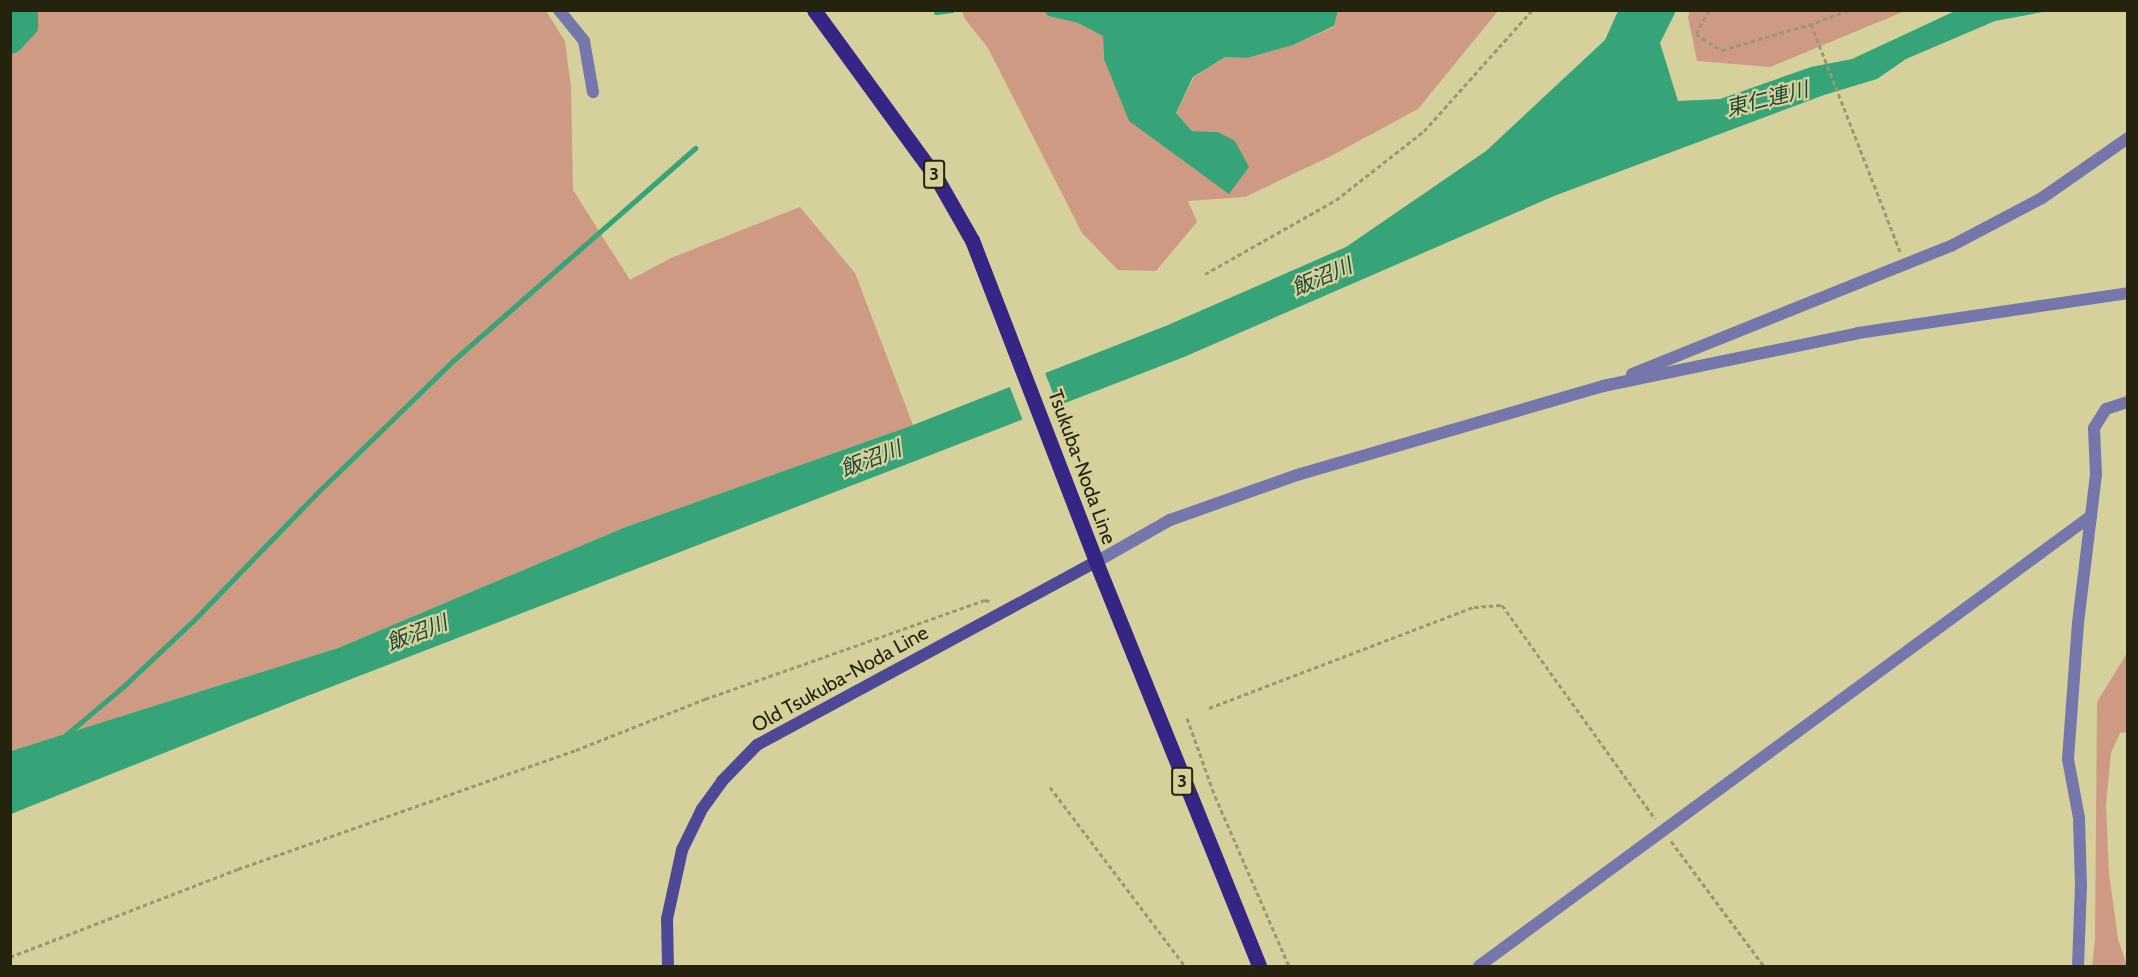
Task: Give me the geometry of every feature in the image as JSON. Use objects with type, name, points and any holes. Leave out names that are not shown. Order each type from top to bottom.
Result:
[{"type":"main road","name":"Tsukuba-Noda Line","points":[[814,10],[955,207],[972,240],[1096,562],[1259,966]]},
{"type":"street","points":[[559,10],[584,41],[592,92]]},
{"type":"street","points":[[1603,386],[1951,246],[2042,198],[2127,138]]},
{"type":"street","points":[[1096,562],[1170,520],[1297,475],[1603,386],[1858,333],[2127,293]]},
{"type":"street","points":[[2078,966],[2081,886],[2079,818],[2068,759],[2079,623],[2096,474],[2094,428],[2106,409],[2127,402]]},
{"type":"street","points":[[1479,966],[2091,516]]},
{"type":"street","name":"Old Tsukuba-Noda Line","points":[[668,966],[667,919],[682,850],[702,809],[722,781],[757,746],[1096,562]]},
{"type":"path","points":[[1205,274],[1336,200],[1424,131],[1532,10]]},
{"type":"path","points":[[1708,10],[1696,34],[1722,50],[1811,24],[1848,10]]},
{"type":"path","points":[[1811,24],[1905,264]]},
{"type":"path","points":[[10,957],[238,869],[565,754],[705,699],[985,600],[1015,607]]},
{"type":"path","points":[[1209,708],[1474,607],[1502,605],[1664,832],[1764,966]]},
{"type":"path","points":[[1186,718],[1215,796],[1289,966]]},
{"type":"path","points":[[1050,787],[1185,966]]},
{"type":"shaded area","points":[[1690,10],[1905,11],[1770,67],[1697,61],[1688,17]]},
{"type":"shaded area","points":[[11,11],[546,11],[565,41],[571,87],[573,190],[630,280],[671,258],[800,207],[855,273],[913,425],[623,528],[338,648],[11,751]]},
{"type":"shaded area","points":[[962,11],[1044,11],[1048,16],[1078,23],[1103,36],[1104,59],[1229,194],[1218,132],[1192,131],[1176,113],[1194,77],[1225,57],[1247,58],[1293,45],[1334,27],[1338,11],[1498,11],[1418,109],[1331,156],[1245,197],[1188,201],[1197,222],[1156,271],[1118,270],[1082,233],[988,48],[965,19]]},
{"type":"shaded area","points":[[2127,653],[2127,732],[2120,733],[2111,753],[2106,805],[2109,873],[2118,939],[2127,966],[2092,966],[2095,939],[2097,702]]},
{"type":"water","points":[[1044,11],[1338,11],[1334,26],[1293,45],[1247,58],[1225,57],[1193,77],[1176,113],[1192,131],[1218,132],[1235,141],[1249,167],[1229,194],[1129,121],[1104,59],[1103,36],[1078,23],[1048,16]]},
{"type":"water","name":"東仁連川","points":[[1618,11],[1676,11],[1660,43],[1678,101],[1720,99],[1811,67],[1852,59],[1955,11],[2048,11],[1995,21],[1906,59],[1877,79],[1824,95],[1554,196],[1184,357],[297,700],[11,814],[11,751],[338,648],[623,528],[913,425],[1168,325],[1346,247],[1486,151],[1605,40]]},
{"type":"pier","points":[[1044,370],[1059,409],[1024,423],[1009,384]]},
{"type":"waterway","points":[[10,40],[24,25],[24,10]]},
{"type":"waterway","name":"飯沼川","points":[[936,12],[952,10]]},
{"type":"waterway","name":"飯沼川","points":[[66,735],[124,686],[194,620],[316,494],[454,360],[695,148]]}]
